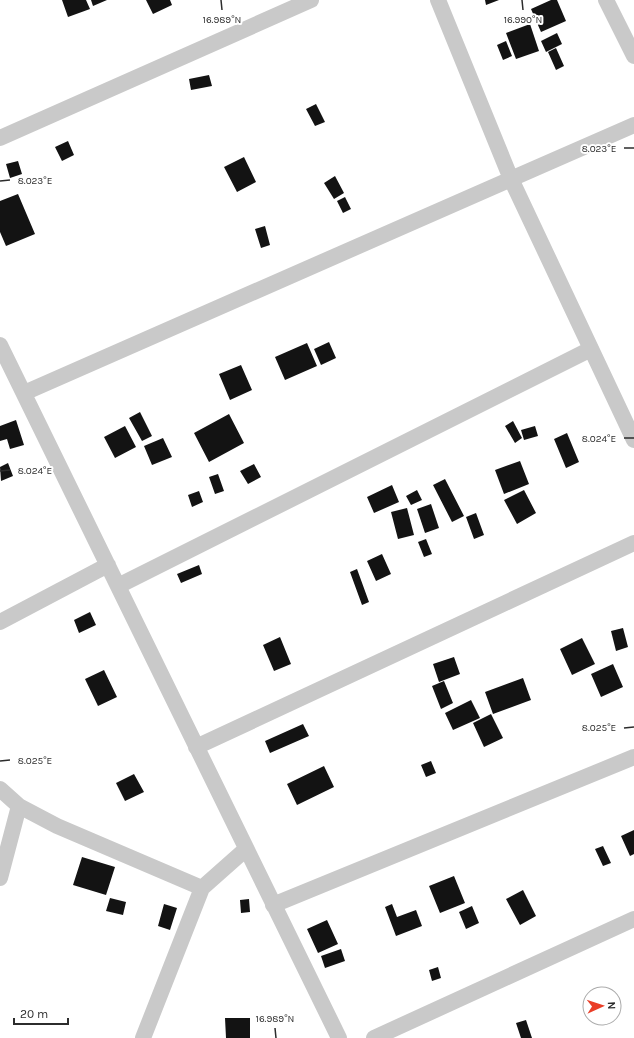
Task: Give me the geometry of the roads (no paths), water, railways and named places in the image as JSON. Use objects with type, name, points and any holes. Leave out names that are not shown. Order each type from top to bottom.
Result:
[{"type":"street","points":[[0,138],[311,0]]},
{"type":"street","points":[[438,0],[511,179],[634,440]]},
{"type":"street","points":[[606,0],[634,56]]},
{"type":"street","points":[[24,393],[634,125]]},
{"type":"street","points":[[0,345],[338,1038]]},
{"type":"street","points":[[118,586],[591,349]]},
{"type":"street","points":[[196,747],[634,543]]},
{"type":"street","points":[[0,622],[108,565]]},
{"type":"street","points":[[273,905],[634,757]]},
{"type":"street","points":[[0,789],[19,806],[57,826],[202,888]]},
{"type":"street","points":[[0,878],[19,806]]},
{"type":"street","points":[[142,1038],[202,888],[246,849]]},
{"type":"street","points":[[374,1038],[634,919]]}]
